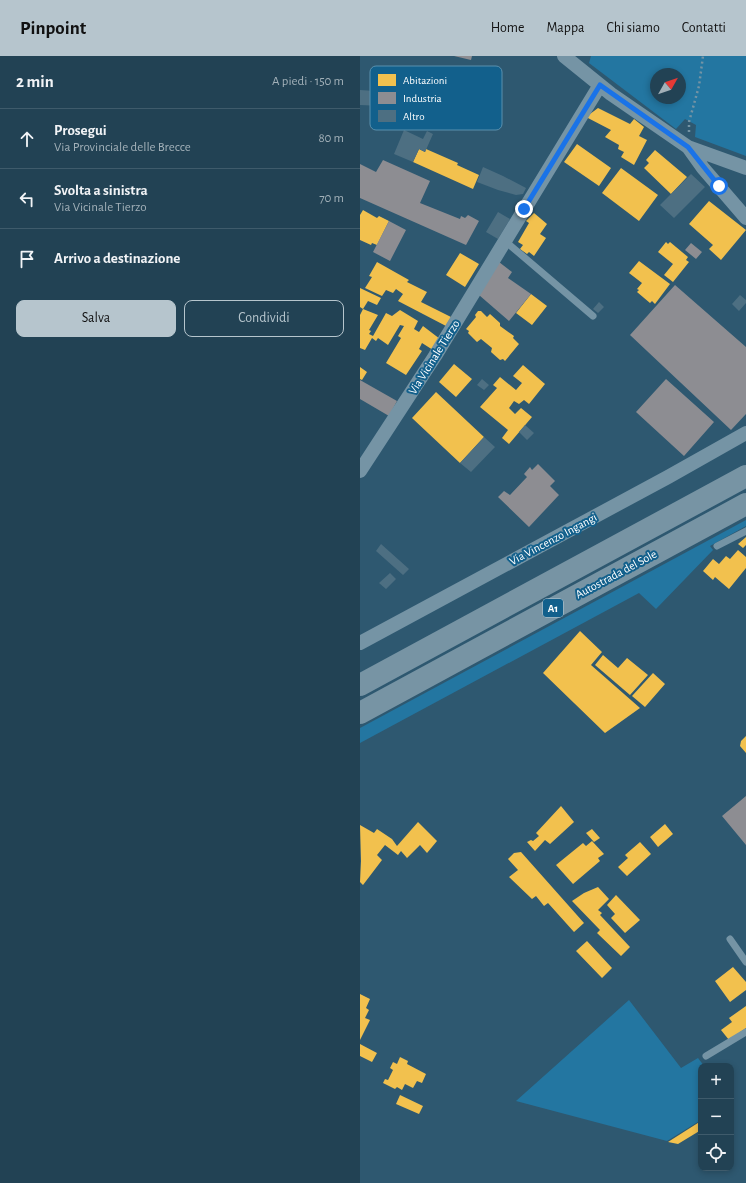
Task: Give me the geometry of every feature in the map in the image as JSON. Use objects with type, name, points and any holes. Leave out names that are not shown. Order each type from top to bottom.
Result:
[{"type":"highway","name":"Autostrada del Sole","points":[[360,685],[746,476]]},
{"type":"highway","name":"Autostrada del Sole","points":[[360,713],[746,504]]},
{"type":"street","points":[[564,56],[600,85],[688,147],[746,168]]},
{"type":"street","name":"Via Vicinale Tierzo","points":[[360,471],[435,356],[600,85]]},
{"type":"street","points":[[688,147],[703,168],[746,218]]},
{"type":"street","name":"Via Vincenzo Ingangi","points":[[360,643],[746,433]]},
{"type":"lane","points":[[505,241],[594,316]]},
{"type":"lane","points":[[717,546],[746,531]]},
{"type":"lane","points":[[730,939],[746,962]]},
{"type":"lane","points":[[706,1056],[746,1032]]},
{"type":"path","points":[[688,147],[689,122],[699,86],[703,56]]},
{"type":"shaded area","points":[[591,56],[746,56],[746,156],[695,137],[696,125],[685,119],[676,129],[589,63]]},
{"type":"shaded area","points":[[746,520],[746,526],[710,546],[713,550],[656,609],[639,593],[360,743],[360,728]]},
{"type":"shaded area","points":[[629,1000],[681,1068],[698,1058],[702,1063],[698,1063],[698,1122],[667,1141],[516,1101]]},
{"type":"building: Abitazioni","points":[[598,108],[630,124],[634,119],[644,127],[639,136],[647,140],[634,165],[621,157],[624,152],[618,149],[619,145],[605,137],[611,130],[586,117]]},
{"type":"building: Abitazioni","points":[[577,144],[611,168],[599,186],[564,162]]},
{"type":"building: Abitazioni","points":[[419,149],[425,152],[426,149],[458,163],[457,165],[479,175],[473,189],[413,162]]},
{"type":"building: Abitazioni","points":[[655,150],[687,177],[671,194],[644,168],[649,163],[646,160]]},
{"type":"building: Abitazioni","points":[[621,168],[658,195],[639,221],[602,193]]},
{"type":"building: Abitazioni","points":[[709,201],[746,230],[721,260],[709,249],[713,245],[689,224]]},
{"type":"building: Abitazioni","points":[[363,210],[377,218],[379,216],[389,221],[377,245],[372,243],[371,245],[360,240],[360,215]]},
{"type":"building: Abitazioni","points":[[534,213],[547,224],[540,234],[546,238],[534,256],[529,252],[527,254],[520,249],[523,245],[518,242],[529,223],[526,221]]},
{"type":"building: Abitazioni","points":[[666,242],[668,244],[670,242],[688,257],[686,260],[689,262],[673,282],[664,275],[673,264],[658,252]]},
{"type":"building: Abitazioni","points":[[460,253],[479,264],[465,287],[446,275]]},
{"type":"building: Abitazioni","points":[[639,261],[670,284],[655,304],[652,301],[650,303],[637,292],[639,290],[637,289],[642,283],[629,273]]},
{"type":"building: Abitazioni","points":[[377,262],[409,280],[407,282],[427,292],[421,302],[451,317],[446,326],[398,301],[403,294],[396,289],[393,293],[386,290],[382,296],[365,288],[372,277],[369,276]]},
{"type":"building: Abitazioni","points":[[360,288],[381,298],[377,305],[368,301],[363,309],[360,307]]},
{"type":"building: Abitazioni","points":[[531,294],[547,306],[532,325],[516,313]]},
{"type":"building: Abitazioni","points":[[363,309],[378,315],[369,330],[371,331],[369,334],[373,336],[386,313],[392,316],[400,310],[418,321],[414,329],[419,332],[423,326],[440,339],[433,350],[422,343],[419,349],[422,351],[406,375],[386,363],[401,338],[398,336],[404,326],[400,325],[388,345],[378,338],[376,341],[372,338],[365,350],[360,348],[360,315]]},
{"type":"building: Abitazioni","points":[[478,311],[481,311],[487,317],[490,314],[500,323],[500,326],[514,336],[513,338],[519,344],[505,361],[503,359],[500,360],[491,352],[492,348],[481,339],[477,342],[468,333],[469,331],[466,329],[476,317],[475,315]]},
{"type":"building: Abitazioni","points":[[454,364],[472,379],[456,397],[439,382]]},
{"type":"building: Abitazioni","points":[[523,365],[545,384],[529,404],[524,400],[519,404],[514,401],[509,408],[515,414],[521,408],[532,417],[509,444],[502,438],[508,430],[480,407],[497,388],[493,385],[500,377],[516,390],[522,383],[513,376]]},
{"type":"building: Abitazioni","points":[[360,367],[367,372],[362,380],[360,379]]},
{"type":"building: Abitazioni","points":[[436,392],[484,437],[460,463],[412,418]]},
{"type":"building: Abitazioni","points":[[746,537],[746,545],[743,548],[738,544]]},
{"type":"building: Abitazioni","points":[[738,550],[746,557],[746,568],[729,589],[715,577],[713,580],[703,571],[713,559],[719,564],[726,556],[730,559]]},
{"type":"building: Abitazioni","points":[[580,631],[602,652],[591,665],[640,708],[605,733],[543,673]]},
{"type":"building: Abitazioni","points":[[603,655],[618,668],[627,658],[648,675],[630,695],[595,665]]},
{"type":"building: Abitazioni","points":[[653,673],[665,684],[645,707],[632,696]]},
{"type":"building: Abitazioni","points":[[746,736],[746,753],[740,746],[741,741]]},
{"type":"building: Abitazioni","points":[[561,806],[574,822],[550,844],[545,840],[535,851],[527,842],[531,840],[533,841],[539,836],[536,833]]},
{"type":"building: Abitazioni","points":[[418,822],[437,841],[427,853],[420,845],[407,858],[401,851],[398,855],[385,845],[377,855],[382,860],[363,885],[360,882],[360,825],[374,833],[377,829],[392,839],[397,846]]},
{"type":"building: Abitazioni","points":[[665,824],[673,834],[658,847],[650,837]]},
{"type":"building: Abitazioni","points":[[592,829],[600,838],[594,842],[586,833]]},
{"type":"building: Abitazioni","points":[[592,841],[604,854],[598,858],[600,861],[573,884],[556,865],[583,843],[586,846]]},
{"type":"building: Abitazioni","points":[[640,842],[651,854],[627,876],[618,867],[628,858],[625,855]]},
{"type":"building: Abitazioni","points":[[521,852],[584,923],[574,932],[548,903],[544,906],[536,896],[532,899],[509,877],[518,870],[508,859],[514,853]]},
{"type":"building: Abitazioni","points":[[598,887],[609,899],[598,910],[602,913],[600,915],[630,947],[621,956],[597,933],[600,930],[572,901],[584,893]]},
{"type":"building: Abitazioni","points":[[616,895],[640,920],[625,933],[611,918],[615,914],[607,905]]},
{"type":"building: Abitazioni","points":[[587,941],[612,968],[602,978],[576,951]]},
{"type":"building: Abitazioni","points":[[733,967],[746,982],[746,990],[730,1002],[715,981]]},
{"type":"building: Abitazioni","points":[[360,994],[370,999],[366,1008],[369,1010],[365,1018],[370,1020],[360,1040]]},
{"type":"building: Abitazioni","points":[[746,1006],[746,1028],[729,1040],[721,1030],[732,1022],[729,1018]]},
{"type":"building: Abitazioni","points":[[360,1044],[377,1053],[372,1062],[360,1056]]},
{"type":"building: Abitazioni","points":[[400,1057],[408,1061],[407,1064],[426,1074],[422,1083],[417,1081],[413,1088],[405,1084],[402,1090],[397,1087],[395,1089],[383,1083],[385,1079],[388,1080],[393,1070],[390,1068],[393,1062],[397,1064]]},
{"type":"building: Abitazioni","points":[[400,1095],[423,1106],[419,1114],[396,1104]]},
{"type":"building: Abitazioni","points":[[698,1123],[698,1132],[678,1144],[668,1142]]},
{"type":"building: Industria","points":[[454,56],[472,56],[471,60]]},
{"type":"building: Industria","points":[[383,160],[430,181],[420,203],[460,219],[461,216],[465,218],[468,215],[479,221],[466,245],[360,198],[360,164],[376,172]]},
{"type":"building: Industria","points":[[389,221],[406,230],[390,261],[373,252]]},
{"type":"building: Industria","points":[[691,243],[702,252],[696,259],[685,250]]},
{"type":"building: Industria","points":[[499,262],[512,272],[508,278],[531,294],[509,321],[479,295]]},
{"type":"building: Industria","points":[[675,285],[746,347],[746,414],[731,430],[630,335]]},
{"type":"building: Industria","points":[[666,379],[714,422],[684,456],[636,412]]},
{"type":"building: Industria","points":[[360,380],[397,401],[389,416],[360,399]]},
{"type":"building: Industria","points":[[538,464],[555,481],[550,486],[559,495],[529,527],[498,497],[504,491],[510,495],[527,477],[524,474],[530,467],[532,470]]},
{"type":"building: Industria","points":[[746,796],[746,845],[722,816]]},
{"type":"building: Altro","points":[[360,90],[370,91],[370,105],[360,105]]},
{"type":"building: Altro","points":[[404,130],[423,139],[427,131],[433,134],[425,152],[419,149],[413,162],[394,154]]},
{"type":"building: Altro","points":[[483,167],[526,188],[523,194],[516,195],[477,182]]},
{"type":"building: Altro","points":[[691,174],[705,187],[674,218],[660,205]]},
{"type":"building: Altro","points":[[498,212],[510,219],[498,239],[486,232]]},
{"type":"building: Altro","points":[[740,295],[746,300],[746,303],[739,311],[732,304]]},
{"type":"building: Altro","points":[[599,302],[604,307],[598,313],[593,309]]},
{"type":"building: Altro","points":[[482,379],[489,385],[484,390],[477,385]]},
{"type":"building: Altro","points":[[525,425],[534,433],[527,440],[519,432]]},
{"type":"building: Altro","points":[[484,437],[495,447],[471,472],[460,463]]},
{"type":"building: Altro","points":[[381,544],[409,569],[403,575],[376,551]]},
{"type":"building: Altro","points":[[390,573],[396,579],[386,589],[379,583]]},
{"type":"route","points":[[524,209],[600,85],[688,147],[703,168],[719,186]]}]
